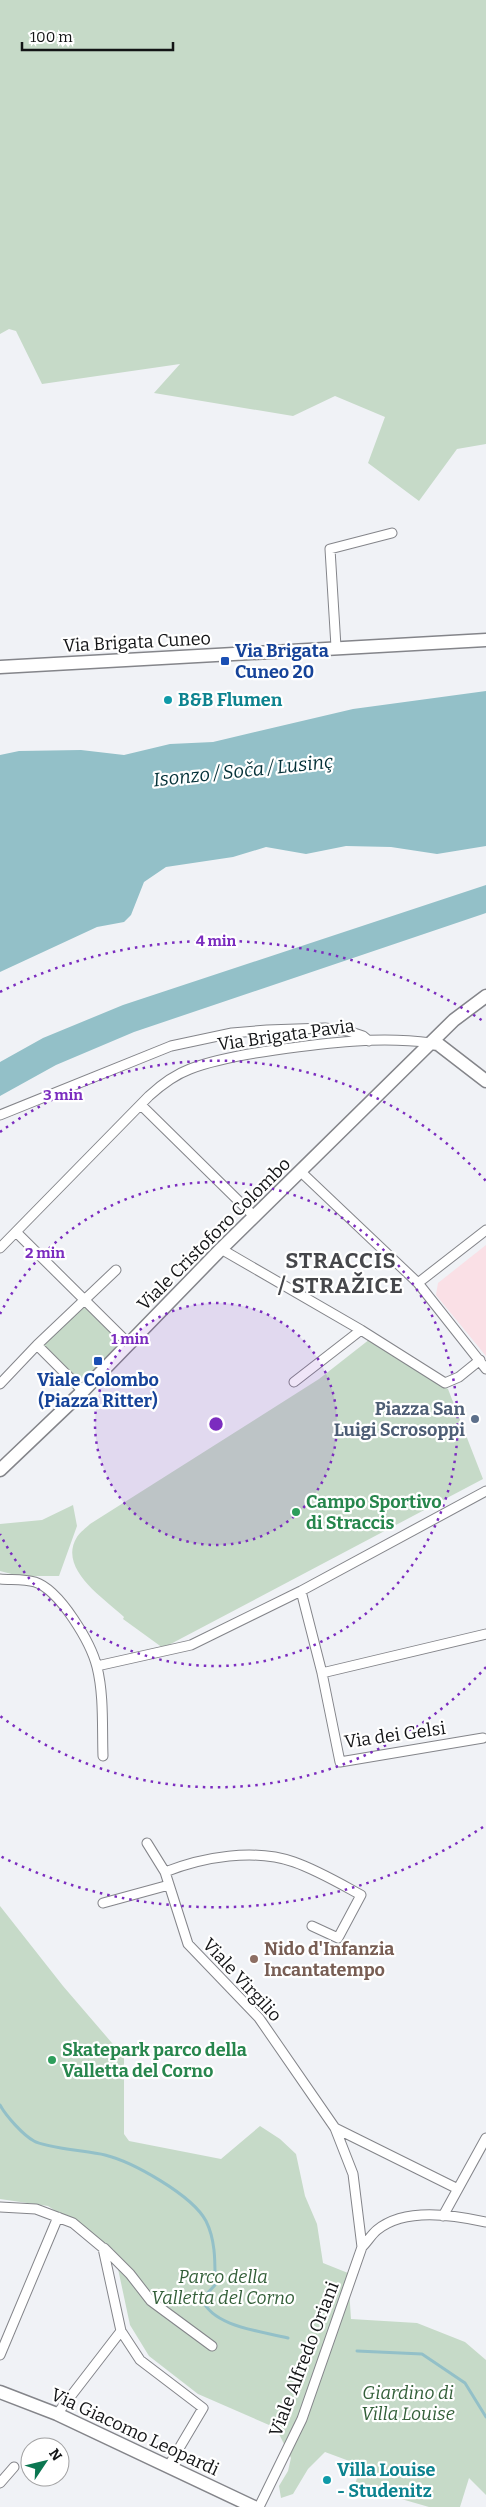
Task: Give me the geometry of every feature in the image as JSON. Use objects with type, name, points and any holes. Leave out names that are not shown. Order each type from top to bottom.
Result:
[{"type":"main road","name":"Via Brigata Cuneo","points":[[0,667],[486,640]]},
{"type":"main road","name":"Viale Cristoforo Colombo","points":[[0,1470],[82,1391],[430,1043],[465,1010],[486,996]]},
{"type":"main road","name":"Via Brigata Pavia","points":[[430,1043],[438,1044],[486,1081]]},
{"type":"main road","name":"Via Giacomo Leopardi","points":[[0,2392],[57,2414],[254,2507]]},
{"type":"street","points":[[336,647],[330,549],[392,533]]},
{"type":"street","points":[[0,1115],[171,1046],[224,1035],[267,1030],[325,1028],[363,1036],[369,1041]]},
{"type":"street","name":"Via Brigata Pavia","points":[[0,1248],[160,1086],[190,1068],[244,1055],[304,1046],[395,1039],[430,1043]]},
{"type":"street","points":[[141,1105],[255,1217]]},
{"type":"street","points":[[301,1172],[418,1283],[486,1369]]},
{"type":"street","points":[[418,1283],[486,1230]]},
{"type":"street","points":[[16,1232],[129,1344]]},
{"type":"street","points":[[222,1249],[361,1330],[445,1383],[459,1378],[480,1360]]},
{"type":"street","points":[[0,1384],[37,1345],[116,1270]]},
{"type":"street","points":[[294,1382],[361,1330]]},
{"type":"street","points":[[37,1345],[82,1391]]},
{"type":"street","points":[[97,1666],[191,1645],[301,1591],[486,1491]]},
{"type":"street","points":[[0,1579],[36,1582],[58,1597],[73,1618],[97,1666],[102,1703],[103,1756]]},
{"type":"street","name":"Via dei Gelsi","points":[[301,1591],[322,1673],[340,1762],[483,1738]]},
{"type":"street","points":[[322,1673],[486,1634]]},
{"type":"street","name":"Viale Virgilio","points":[[147,1843],[165,1872],[188,1944],[259,2018],[335,2128],[352,2174],[362,2247]]},
{"type":"street","points":[[165,1872],[191,1862],[260,1855],[294,1862],[360,1894],[338,1938],[312,1926]]},
{"type":"street","points":[[103,1903],[169,1885]]},
{"type":"street","name":"Viale Virgilio","points":[[335,2128],[458,2189]]},
{"type":"street","points":[[443,2216],[486,2138]]},
{"type":"street","points":[[0,2207],[36,2209],[73,2223],[130,2274],[151,2301],[212,2346]]},
{"type":"street","points":[[362,2247],[377,2230],[397,2218],[443,2216],[486,2222]]},
{"type":"street","points":[[0,2355],[58,2217]]},
{"type":"street","name":"Viale Alfredo Oriani","points":[[259,2507],[302,2419],[362,2247]]},
{"type":"street","points":[[103,2248],[121,2331],[140,2360],[203,2408],[168,2467]]},
{"type":"street","points":[[57,2414],[121,2331]]},
{"type":"street","points":[[0,2483],[14,2468]]},
{"type":"shaded area","points":[[486,1245],[486,1356],[436,1295],[438,1283]]},
{"type":"green space","points":[[0,0],[486,0],[486,444],[457,449],[419,501],[368,463],[385,417],[335,396],[293,416],[154,393],[180,364],[42,384],[16,331],[9,329],[0,334]]},
{"type":"green space","points":[[85,1299],[129,1344],[83,1391],[37,1345]]},
{"type":"green space","points":[[370,1339],[448,1389],[483,1479],[163,1648],[123,1619],[124,1617],[86,1582],[78,1572],[73,1560],[72,1549],[78,1535],[90,1524],[319,1379]]},
{"type":"green space","points":[[73,1505],[77,1526],[59,1576],[19,1576],[0,1571],[0,1524],[42,1520]]},
{"type":"green space","name":"Parco della Valletta del Corno","points":[[0,1906],[63,1986],[124,2057],[124,2134],[129,2141],[221,2159],[260,2126],[280,2139],[296,2154],[305,2196],[317,2224],[323,2263],[348,2273],[351,2319],[417,2323],[465,2342],[486,2360],[486,2495],[469,2478],[460,2507],[429,2507],[377,2492],[354,2490],[360,2465],[325,2452],[308,2469],[293,2494],[281,2498],[279,2486],[288,2471],[291,2458],[276,2428],[198,2394],[149,2356],[130,2325],[114,2250],[48,2206],[0,2199]]},
{"type":"water","name":"Isonzo / Soča / Lusinç","points":[[486,691],[486,846],[437,854],[391,847],[346,846],[306,854],[266,847],[233,857],[166,867],[144,882],[131,915],[124,922],[97,927],[0,972],[0,755],[19,751],[81,750],[124,755],[170,744],[213,742],[353,709]]},
{"type":"water","points":[[486,885],[486,913],[134,1032],[56,1065],[0,1096],[0,1062],[43,1038],[123,1005]]},
{"type":"waterway","points":[[0,2105],[15,2125],[34,2141],[47,2146],[105,2155],[117,2159],[146,2172],[188,2201],[206,2221],[212,2236],[215,2285],[202,2299],[208,2308],[216,2316],[227,2322],[288,2338]]},
{"type":"waterway","points":[[357,2351],[422,2354],[465,2383],[486,2417]]},
{"type":"place","name":"Via Brigata Cuneo 20","points":[[225,661]]},
{"type":"place","name":"B&B Flumen","points":[[168,700]]},
{"type":"place","name":"Viale Colombo (Piazza Ritter)","points":[[98,1361]]},
{"type":"place","name":"Piazza San Luigi Scrosoppi","points":[[475,1419]]},
{"type":"place","name":"Campo Sportivo di Straccis","points":[[296,1512]]},
{"type":"place","name":"Nido d'Infanzia Incantatempo","points":[[254,1959]]},
{"type":"place","name":"Skatepark parco della Valletta del Corno","points":[[52,2060]]},
{"type":"place","name":"Villa Louise - Studenitz","points":[[327,2480]]},
{"type":"district","name":"STRACCIS / STRAŽICE","points":[[341,1272]]},
{"type":"park label","name":"Giardino di Villa Louise","points":[[408,2403]]}]
